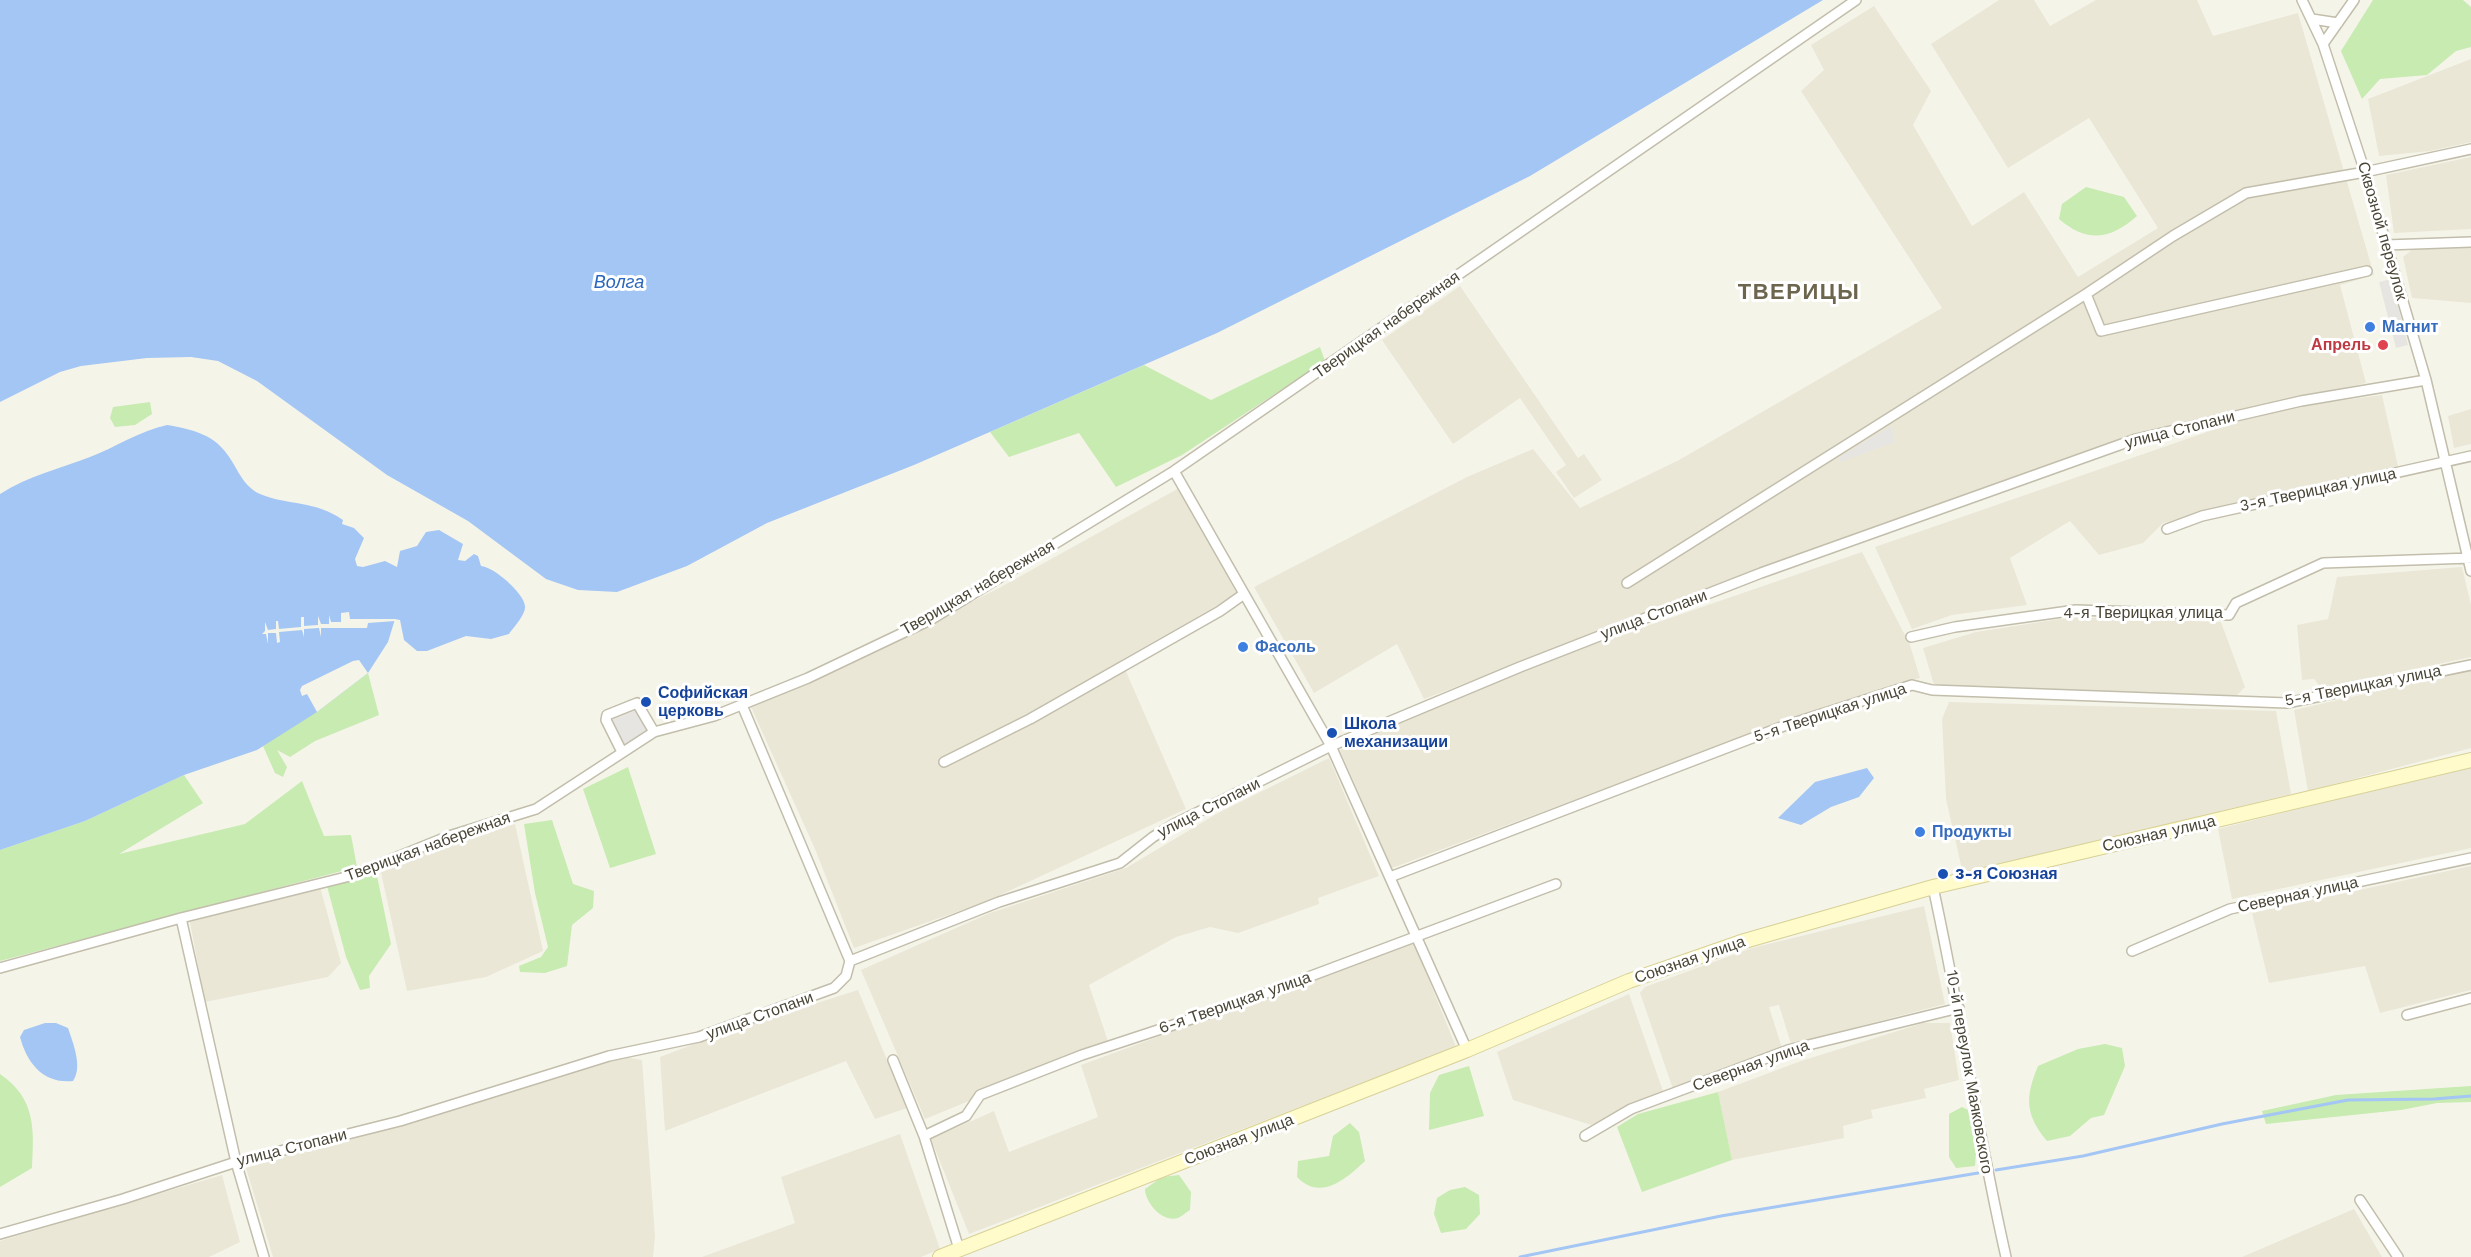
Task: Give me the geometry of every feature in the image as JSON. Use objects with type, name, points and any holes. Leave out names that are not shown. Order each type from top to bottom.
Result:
[{"type":"street","name":"Тверицкая набережная","points":[[0,968],[181,918],[350,876],[449,836],[536,809],[654,732],[714,716],[742,705],[808,678],[932,619],[1174,471],[1856,0]]},
{"type":"street","name":"Сквозной переулок","points":[[2302,0],[2323,44],[2365,172],[2426,380],[2471,571]]},
{"type":"street","points":[[2323,44],[2354,0]]},
{"type":"street","points":[[2312,19],[2338,23]]},
{"type":"street","points":[[1627,583],[2086,294],[2173,236],[2246,193],[2365,172],[2471,148]]},
{"type":"street","points":[[2386,245],[2471,242]]},
{"type":"street","points":[[2086,294],[2101,331],[2367,270]]},
{"type":"street","name":"улица Стопани","points":[[0,1234],[123,1199],[236,1162],[400,1121],[609,1056],[699,1037],[834,988],[846,976],[850,961],[999,903],[1120,863],[1153,837],[1176,824],[1331,746],[1520,668],[1761,573],[2136,439],[2301,401],[2426,380]]},
{"type":"street","name":"3-я Тверицкая улица","points":[[2167,529],[2202,516],[2471,456]]},
{"type":"street","points":[[1174,471],[1331,746],[1467,1050]]},
{"type":"street","name":"4-я Тверицкая улица","points":[[1911,637],[1986,622],[2076,610],[2229,615],[2236,603],[2324,563],[2469,559]]},
{"type":"street","points":[[944,762],[1030,719],[1220,611],[1244,594]]},
{"type":"street","name":"5-я Тверицкая улица","points":[[1390,878],[1781,728],[1911,685],[1932,690],[2287,703],[2471,665]]},
{"type":"street","points":[[622,752],[606,720],[607,715],[637,703],[654,732]]},
{"type":"street","points":[[742,705],[850,961]]},
{"type":"street","name":"Союзная улица","points":[[940,1257],[1467,1050],[1641,977],[1741,942],[1933,887],[2471,760]]},
{"type":"street","name":"Северная улица","points":[[2132,951],[2230,909],[2471,858]]},
{"type":"street","name":"6-я Тверицкая улица","points":[[924,1136],[966,1116],[975,1099],[989,1092],[1082,1055],[1231,1006],[1556,884]]},
{"type":"street","name":"10-й переулок Маяковского","points":[[1933,887],[1959,1008],[1989,1185],[2006,1257]]},
{"type":"street","points":[[181,918],[236,1162],[264,1257]]},
{"type":"street","points":[[2407,1015],[2471,998]]},
{"type":"street","name":"Северная улица","points":[[1585,1136],[1631,1109],[1788,1050],[1959,1008]]},
{"type":"street","points":[[893,1060],[924,1136],[959,1249]]},
{"type":"street","points":[[2360,1200],[2398,1257]]},
{"type":"shaded area","points":[[1999,0],[2034,0],[2050,26],[2096,0],[2197,0],[2213,36],[2298,13],[2374,275],[2340,285],[2366,383],[2137,435],[1735,580],[1424,699],[1397,644],[1314,693],[1254,587],[1467,477],[1533,449],[1580,508],[1679,460],[1942,308],[1801,91],[1824,70],[1811,45],[1874,6],[1931,91],[1913,125],[1972,226],[2024,192],[2078,277],[2158,228],[2089,118],[2008,168],[1931,44]]},
{"type":"shaded area","points":[[2471,59],[2471,142],[2430,151],[2379,156],[2368,99]]},
{"type":"shaded area","points":[[2471,157],[2471,229],[2394,233],[2386,175]]},
{"type":"shaded area","points":[[2471,246],[2471,303],[2412,298],[2403,257],[2413,249]]},
{"type":"shaded area","points":[[2391,279],[2408,345],[2396,348],[2379,282]]},
{"type":"shaded area","points":[[1460,286],[1578,458],[1584,454],[1602,480],[1574,498],[1556,472],[1566,465],[1520,398],[1453,444],[1382,340]]},
{"type":"shaded area","points":[[2382,395],[2398,466],[2163,523],[2143,543],[2099,555],[2070,521],[2010,558],[2027,605],[1952,615],[1912,629],[1875,547],[2233,423],[2293,407]]},
{"type":"shaded area","points":[[2471,409],[2471,444],[2454,448],[2448,416]]},
{"type":"shaded area","points":[[1891,426],[1895,442],[1840,462],[1838,458]]},
{"type":"shaded area","points":[[1179,488],[1237,594],[1121,660],[1186,809],[985,902],[854,948],[815,849],[751,707],[880,648],[999,588]]},
{"type":"shaded area","points":[[1862,552],[1910,645],[1920,678],[1826,706],[1392,868],[1340,750],[1522,669]]},
{"type":"shaded area","points":[[2462,567],[2471,605],[2471,657],[2322,689],[2314,679],[2302,680],[2297,625],[2328,619],[2337,577]]},
{"type":"shaded area","points":[[2073,617],[2221,622],[2245,687],[2235,697],[1934,685],[1923,648],[1976,632]]},
{"type":"shaded area","points":[[2471,670],[2471,748],[2308,791],[2294,710]]},
{"type":"shaded area","points":[[1949,702],[2276,711],[2291,794],[1963,874],[1946,799],[1942,719]]},
{"type":"shaded area","points":[[636,706],[649,730],[622,746],[609,718]]},
{"type":"shaded area","points":[[1329,758],[1379,876],[1318,898],[1319,904],[1238,933],[1210,927],[1176,937],[1089,985],[1109,1044],[925,1119],[861,970],[990,913],[1126,868],[1218,813]]},
{"type":"shaded area","points":[[2471,766],[2471,848],[2232,899],[2218,829]]},
{"type":"shaded area","points":[[515,824],[543,951],[486,977],[407,991],[380,868],[404,857]]},
{"type":"shaded area","points":[[2471,866],[2471,990],[2380,1013],[2365,966],[2269,983],[2252,913]]},
{"type":"shaded area","points":[[320,887],[341,963],[328,977],[205,1002],[190,922]]},
{"type":"shaded area","points":[[1924,906],[1945,1004],[1791,1044],[1779,1005],[1769,1007],[1782,1048],[1673,1089],[1640,993],[1645,987],[1752,948]]},
{"type":"shaded area","points":[[1414,943],[1456,1047],[969,1234],[931,1139],[994,1111],[1009,1152],[1098,1117],[1081,1065]]},
{"type":"shaded area","points":[[858,990],[907,1108],[875,1119],[846,1061],[665,1131],[660,1057],[720,1034]]},
{"type":"shaded area","points":[[1629,994],[1663,1091],[1591,1125],[1513,1100],[1497,1052]]},
{"type":"shaded area","points":[[1923,1023],[1950,1023],[1959,1080],[1924,1089],[1926,1098],[1871,1110],[1873,1118],[1843,1126],[1844,1138],[1732,1160],[1718,1092],[1801,1061]]},
{"type":"shaded area","points":[[624,1057],[642,1060],[655,1236],[653,1257],[273,1257],[246,1168]]},
{"type":"shaded area","points":[[900,1134],[940,1249],[921,1257],[702,1257],[795,1223],[781,1177]]},
{"type":"shaded area","points":[[222,1175],[240,1242],[209,1257],[0,1257],[0,1241]]},
{"type":"shaded area","points":[[2354,1209],[2382,1257],[2242,1257]]},
{"type":"green space","points":[[2373,0],[2463,0],[2471,7],[2471,47],[2456,51],[2427,75],[2380,79],[2362,99],[2341,51]]},
{"type":"green space","points":[[2086,187],[2124,197],[2137,216],[2117,230],[2098,236],[2079,232],[2069,227],[2059,219],[2062,204]]},
{"type":"green space","points":[[1320,347],[1325,361],[1182,455],[1116,487],[1079,433],[1009,457],[990,432],[1144,365],[1211,400]]},
{"type":"green space","points":[[150,402],[152,414],[135,425],[115,427],[110,418],[113,407]]},
{"type":"green space","points":[[368,673],[379,715],[315,741],[290,757],[277,750],[287,767],[283,777],[275,773],[263,746]]},
{"type":"green space","points":[[628,767],[656,854],[610,868],[583,789]]},
{"type":"green space","points":[[184,775],[203,803],[119,854],[245,824],[302,781],[324,836],[351,835],[357,867],[0,961],[0,850],[85,821]]},
{"type":"green space","points":[[552,820],[573,884],[594,891],[593,908],[572,925],[567,966],[545,973],[520,972],[519,966],[541,957],[548,947],[535,893],[524,824]]},
{"type":"green space","points":[[376,871],[391,944],[369,976],[370,988],[360,990],[346,957],[327,886]]},
{"type":"green space","points":[[2105,1044],[2122,1048],[2125,1066],[2104,1115],[2091,1118],[2070,1136],[2047,1141],[2034,1123],[2029,1105],[2031,1087],[2038,1066],[2078,1049]]},
{"type":"green space","points":[[1469,1066],[1484,1116],[1429,1130],[1430,1093],[1439,1075]]},
{"type":"green space","points":[[0,1074],[12,1084],[26,1104],[30,1115],[33,1140],[32,1168],[0,1187]]},
{"type":"green space","points":[[2471,1086],[2471,1102],[2437,1103],[2401,1110],[2266,1124],[2262,1111],[2336,1095]]},
{"type":"green space","points":[[1718,1092],[1732,1160],[1642,1192],[1617,1127],[1638,1114]]},
{"type":"green space","points":[[1962,1107],[1970,1111],[1976,1153],[1975,1166],[1956,1168],[1949,1157],[1949,1114]]},
{"type":"green space","points":[[1350,1123],[1359,1132],[1365,1161],[1341,1181],[1332,1185],[1315,1187],[1297,1177],[1298,1161],[1329,1156],[1333,1136]]},
{"type":"green space","points":[[1179,1175],[1191,1192],[1190,1210],[1172,1219],[1161,1214],[1151,1205],[1145,1189],[1162,1177]]},
{"type":"green space","points":[[1465,1187],[1479,1195],[1480,1214],[1466,1229],[1441,1233],[1434,1214],[1437,1198],[1450,1190]]},
{"type":"water","name":"Волга","points":[[0,0],[1823,0],[1530,176],[1217,333],[914,465],[767,523],[687,566],[617,592],[578,590],[546,579],[468,521],[387,475],[257,381],[218,361],[191,357],[147,358],[81,366],[60,372],[0,402]]},
{"type":"water","points":[[167,425],[197,432],[217,443],[248,485],[260,494],[322,509],[343,520],[342,524],[354,528],[364,538],[355,559],[357,566],[363,567],[385,561],[397,567],[400,551],[417,546],[426,532],[439,530],[463,544],[458,560],[465,561],[474,554],[478,556],[481,566],[493,571],[514,588],[520,594],[525,606],[524,613],[509,634],[491,639],[466,636],[427,651],[417,651],[404,640],[400,620],[395,619],[388,642],[368,673],[317,712],[257,750],[184,775],[85,821],[0,850],[0,494],[33,478]]},
{"type":"water","points":[[1867,768],[1874,778],[1859,797],[1831,807],[1801,825],[1778,818],[1815,782]]},
{"type":"water","points":[[45,1023],[56,1023],[68,1028],[77,1062],[73,1081],[62,1081],[45,1075],[38,1070],[27,1055],[20,1037],[24,1030]]},
{"type":"pier","points":[[349,612],[350,619],[395,619],[395,621],[368,623],[367,628],[321,628],[321,637],[319,628],[304,629],[304,637],[302,630],[279,632],[280,642],[277,643],[276,633],[268,633],[268,644],[266,634],[262,634],[265,631],[265,622],[268,630],[276,629],[276,621],[278,621],[279,629],[301,627],[301,617],[304,617],[304,626],[318,625],[318,616],[321,624],[329,624],[329,615],[331,622],[341,622],[341,613]]},
{"type":"pier","points":[[359,660],[368,673],[317,712],[307,694],[302,696],[300,690],[302,686]]},
{"type":"waterway","points":[[1996,1170],[2083,1156],[2222,1124],[2348,1100],[2471,1096]]},
{"type":"waterway","points":[[1520,1257],[1721,1216],[1978,1173]]},
{"type":"place","name":"Магнит","points":[[2370,327]]},
{"type":"place","name":"Апрель","points":[[2383,345]]},
{"type":"place","name":"Фасоль","points":[[1243,647]]},
{"type":"place","name":"Софийская церковь","points":[[646,702]]},
{"type":"place","name":"Школа механизации","points":[[1332,733]]},
{"type":"place","name":"Продукты","points":[[1920,832]]},
{"type":"place","name":"3-я Союзная","points":[[1943,874]]},
{"type":"district","name":"ТВЕРИЦЫ","points":[[1799,293]]}]
